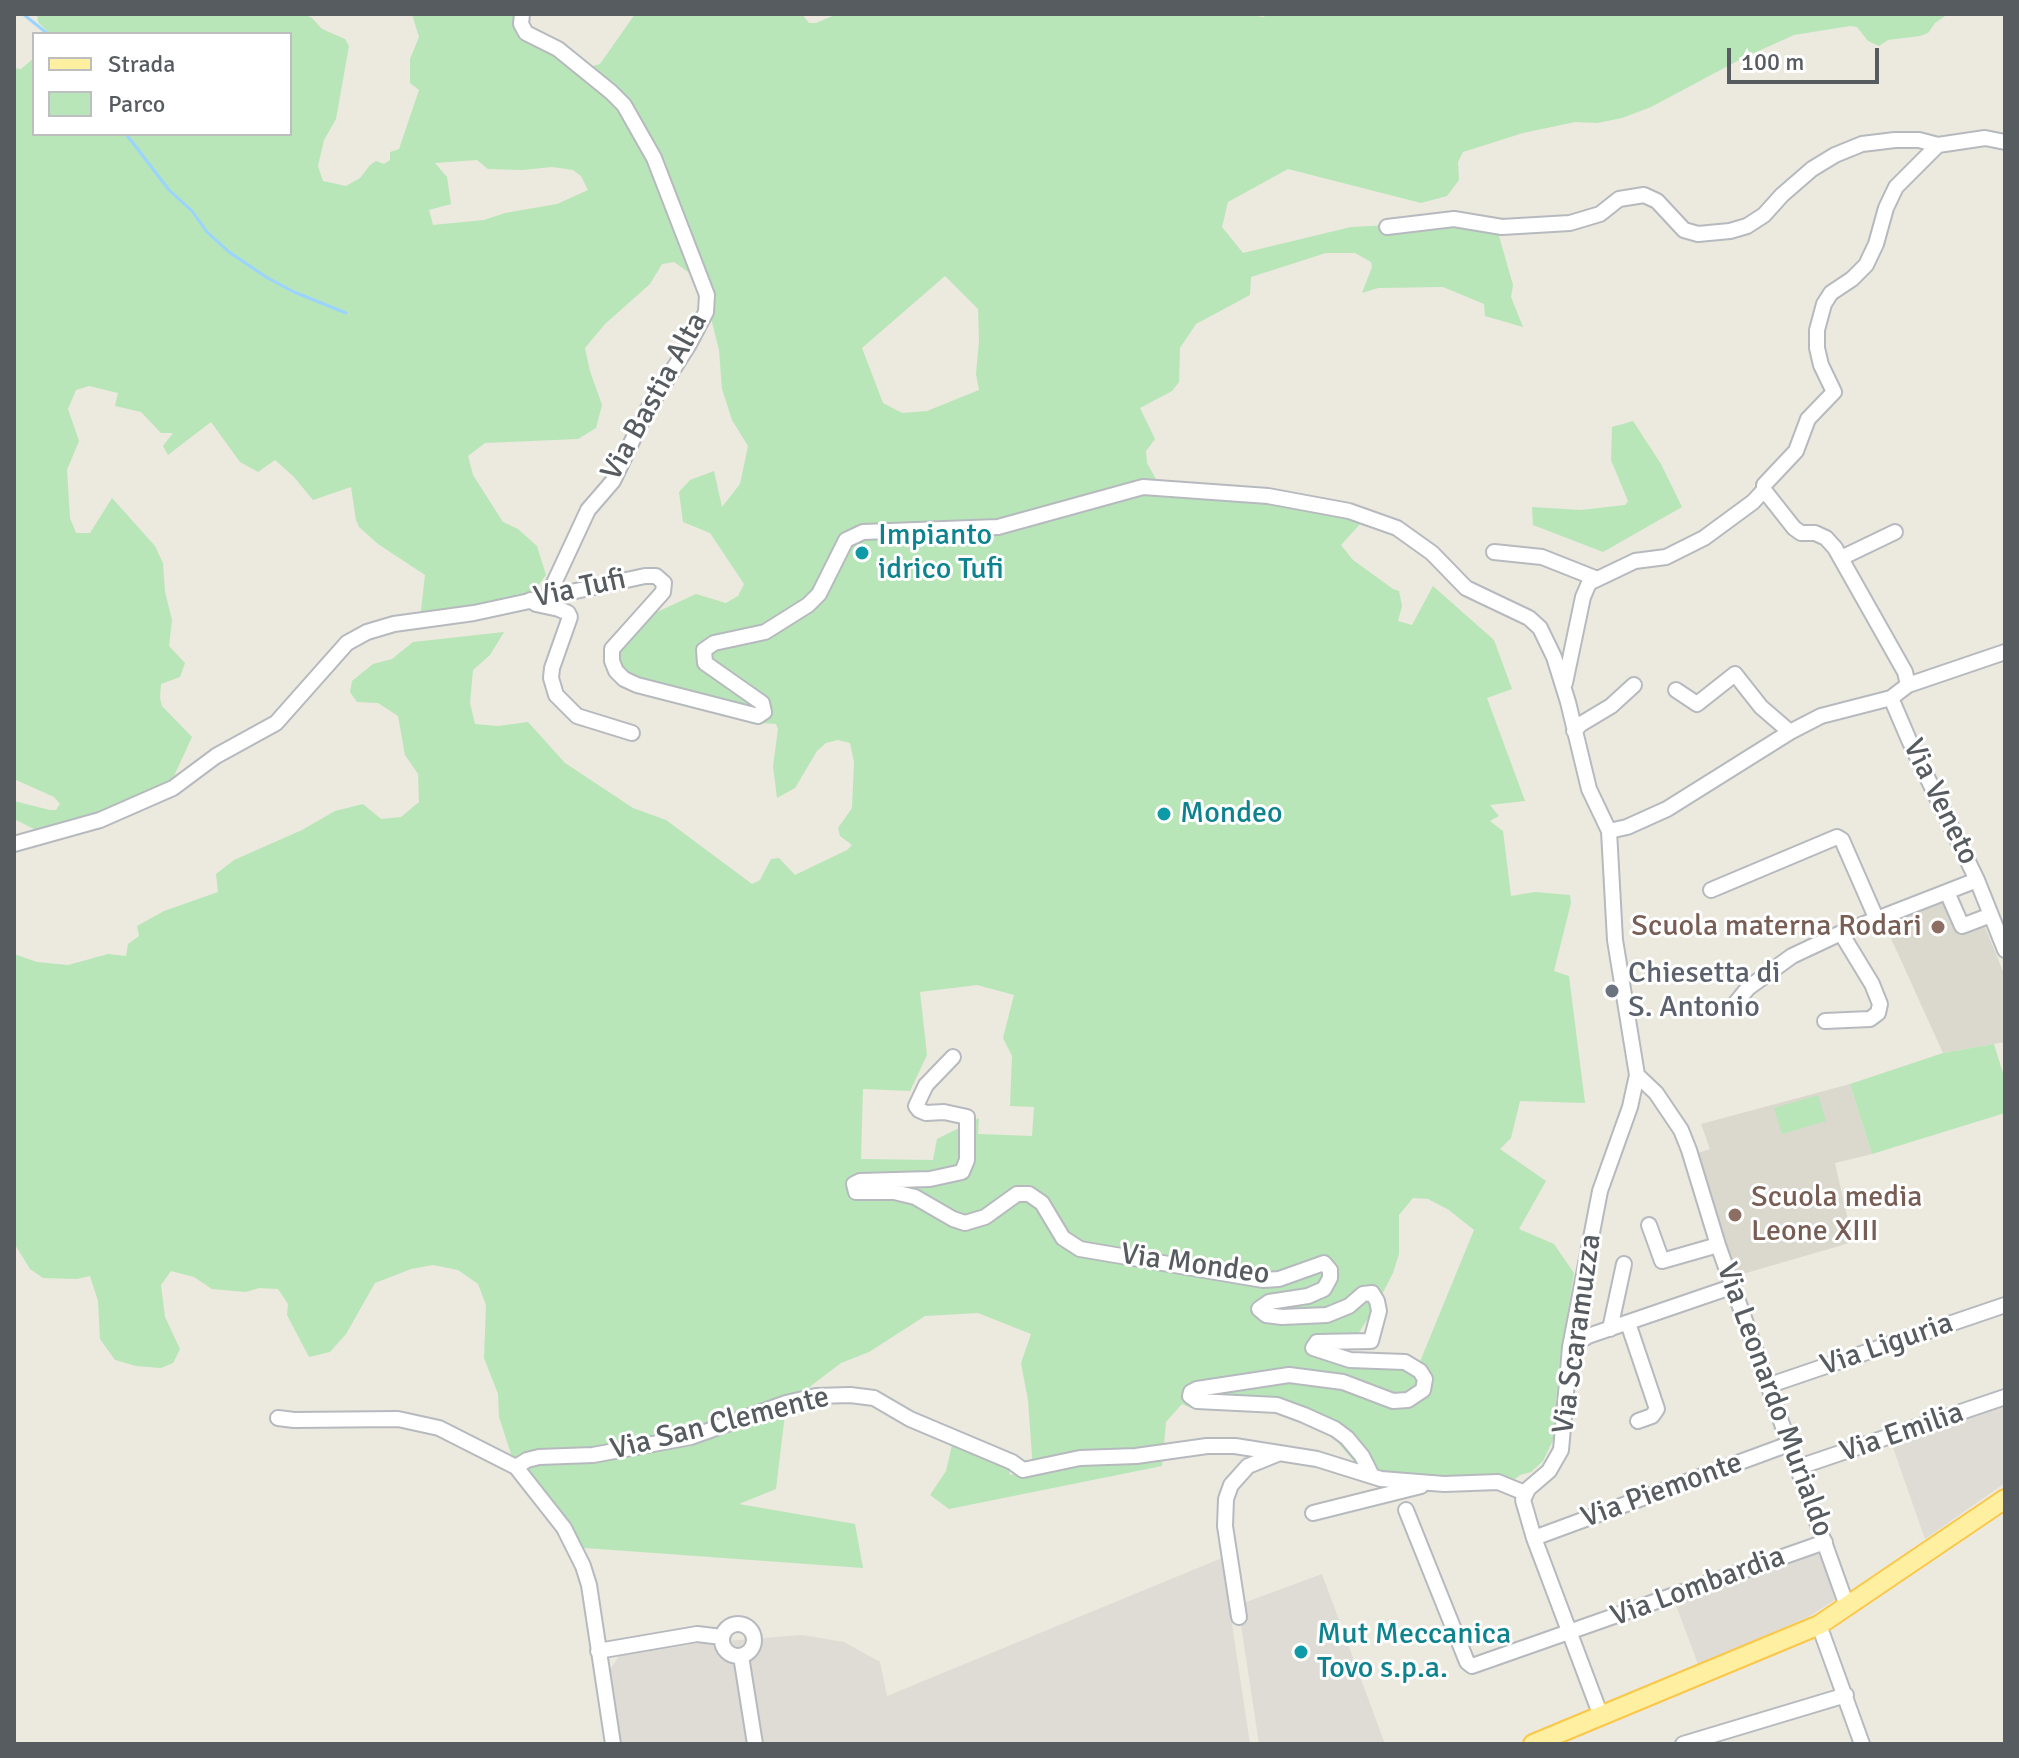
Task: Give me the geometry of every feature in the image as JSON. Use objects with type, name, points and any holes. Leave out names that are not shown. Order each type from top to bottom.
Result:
[{"type":"main road","points":[[1533,1744],[1819,1625],[2005,1499]]},
{"type":"street","name":"Via Bastia Alta","points":[[522,14],[521,24],[526,33],[558,49],[624,105],[654,158],[707,295],[703,318],[646,412],[613,481],[588,510],[548,596]]},
{"type":"street","points":[[1387,227],[1454,219],[1502,227],[1570,223],[1600,214],[1619,199],[1644,195],[1657,201],[1684,230],[1698,234],[1730,231],[1747,226],[1764,215],[1812,169],[1851,148],[1895,140],[1919,140],[1938,145],[1985,138],[2005,142]]},
{"type":"street","points":[[1637,1075],[1615,940],[1609,831],[1589,789],[1565,691],[1565,675],[1580,622],[1583,597],[1589,583],[1595,578],[1635,561],[1666,557],[1690,546],[1741,511],[1764,490],[1768,480],[1796,451],[1810,416],[1834,392],[1817,348],[1817,330],[1824,304],[1831,293],[1864,268],[1876,244],[1893,191],[1938,145]]},
{"type":"street","name":"Via Tufi","points":[[14,844],[100,820],[173,788],[216,756],[276,723],[337,652],[367,632],[394,624],[474,613],[645,576],[660,577],[664,583],[663,592],[612,649],[616,671],[637,685],[758,716],[764,712],[762,703],[705,663],[704,650],[714,643],[765,632],[808,605],[819,594],[846,540],[863,532],[998,527],[1143,487],[1255,494],[1349,511],[1397,528],[1432,553],[1466,588],[1529,618],[1540,628],[1565,691]]},
{"type":"street","points":[[1764,490],[1794,528],[1801,533],[1815,533],[1826,538],[1841,558],[1905,672],[1908,685]]},
{"type":"street","points":[[1841,558],[1895,532]]},
{"type":"street","points":[[1494,552],[1542,557],[1595,578]]},
{"type":"street","points":[[530,600],[559,609],[570,617],[552,668],[551,678],[556,695],[577,716],[632,733]]},
{"type":"street","points":[[1609,831],[1627,827],[1667,809],[1821,716],[1891,698],[1908,685],[2005,652]]},
{"type":"street","points":[[1676,690],[1697,704],[1735,674],[1761,707],[1790,732]]},
{"type":"street","points":[[1574,731],[1611,706],[1634,685]]},
{"type":"street","name":"Via Veneto","points":[[1891,698],[2003,942]]},
{"type":"street","points":[[1711,890],[1837,837],[1842,840],[1877,920]]},
{"type":"street","points":[[1735,1004],[1748,988],[1792,956],[1841,933],[1977,880]]},
{"type":"street","points":[[1947,892],[1962,926],[1991,915]]},
{"type":"street","points":[[1825,1021],[1870,1019],[1878,1013],[1880,1004],[1872,984],[1841,933]]},
{"type":"street","name":"Via Mondeo","points":[[953,1057],[926,1085],[916,1106],[926,1113],[944,1112],[967,1117],[967,1160],[962,1172],[930,1179],[860,1181],[854,1184],[856,1192],[894,1192],[915,1197],[965,1223],[985,1217],[1017,1194],[1029,1194],[1042,1203],[1063,1238],[1080,1249],[1263,1280],[1279,1279],[1325,1263],[1330,1270],[1330,1278],[1323,1289],[1308,1296],[1269,1302],[1259,1309],[1266,1315],[1282,1317],[1327,1315],[1349,1306],[1363,1294],[1372,1293],[1379,1311],[1371,1341],[1317,1342],[1313,1348],[1350,1360],[1405,1362],[1420,1371],[1425,1379],[1423,1390],[1408,1400],[1393,1401],[1343,1382],[1289,1375],[1197,1389],[1190,1396],[1197,1401],[1277,1405],[1304,1415],[1347,1438],[1362,1456],[1371,1474]]},
{"type":"street","name":"Via Leonardo Murialdo","points":[[1637,1075],[1656,1093],[1681,1130],[1697,1171],[1718,1245],[1847,1606]]},
{"type":"street","name":"Via Scaramuzza","points":[[1525,1493],[1549,1471],[1561,1450],[1570,1347],[1602,1184],[1633,1099],[1637,1075]]},
{"type":"street","points":[[1649,1225],[1662,1261],[1718,1245]]},
{"type":"street","points":[[1610,1329],[1624,1264]]},
{"type":"street","points":[[1570,1347],[1588,1336],[1734,1286]]},
{"type":"street","name":"Via Liguria","points":[[1770,1385],[2005,1305]]},
{"type":"street","points":[[1628,1323],[1657,1409],[1652,1416],[1638,1421]]},
{"type":"street","name":"Via San Clemente","points":[[516,1467],[539,1457],[593,1455],[691,1437],[786,1403],[838,1394],[874,1398],[910,1419],[1012,1462],[1023,1470],[1080,1458],[1235,1446],[1280,1453],[1381,1479],[1429,1484],[1498,1482],[1525,1493]]},
{"type":"street","name":"Via Emilia","points":[[1799,1467],[2005,1397]]},
{"type":"street","points":[[278,1418],[398,1419],[439,1428],[516,1467],[564,1528],[583,1566],[589,1585],[613,1744]]},
{"type":"street","name":"Via Piemonte","points":[[1534,1538],[1789,1444]]},
{"type":"street","points":[[1239,1617],[1225,1526],[1228,1490],[1248,1466],[1280,1453]]},
{"type":"street","points":[[1313,1513],[1429,1484]]},
{"type":"street","points":[[1525,1493],[1523,1506],[1601,1716]]},
{"type":"street","name":"Via Lombardia","points":[[1406,1510],[1469,1665],[1475,1666],[1825,1542]]},
{"type":"street","points":[[740,1623],[749,1627],[755,1641],[750,1651],[741,1656],[726,1651],[722,1637],[731,1625],[740,1623]]},
{"type":"street","points":[[1819,1625],[1862,1744]]},
{"type":"street","points":[[598,1651],[697,1634],[722,1637]]},
{"type":"street","points":[[741,1656],[755,1744]]},
{"type":"street","points":[[1683,1744],[1846,1695]]},
{"type":"shaded area","points":[[1942,897],[1957,934],[1983,923],[1987,932],[2005,976],[2005,1042],[1943,1053],[1884,923]]},
{"type":"shaded area","points":[[1850,1084],[1872,1154],[1835,1163],[1853,1242],[1729,1278],[1715,1234],[1698,1153],[1710,1149],[1701,1124]]},
{"type":"shaded area","points":[[2005,1399],[2005,1483],[1925,1539],[1890,1439]]},
{"type":"shaded area","points":[[1818,1547],[1835,1600],[1808,1617],[1694,1667],[1698,1664],[1673,1597]]},
{"type":"shaded area","points":[[1222,1558],[1250,1744],[618,1744],[608,1673],[619,1656],[700,1643],[802,1635],[844,1642],[880,1662],[887,1696]]},
{"type":"shaded area","name":"Mut Meccanica Tovo s.p.a.","points":[[1322,1574],[1385,1744],[1259,1744],[1238,1605]]},
{"type":"green space","points":[[37,14],[304,14],[312,18],[322,29],[345,39],[349,46],[336,119],[324,140],[318,166],[323,181],[346,186],[360,178],[376,161],[384,164],[390,160],[390,152],[399,149],[419,90],[410,83],[410,59],[419,37],[412,14],[522,14],[521,24],[595,72],[593,66],[600,64],[635,14],[802,14],[809,23],[816,23],[837,14],[1246,14],[1263,17],[1271,14],[1948,14],[1935,23],[1928,33],[1888,40],[1879,46],[1868,41],[1857,27],[1850,26],[1794,35],[1651,107],[1622,118],[1597,123],[1575,122],[1523,133],[1463,152],[1458,162],[1459,180],[1447,196],[1421,203],[1288,169],[1228,202],[1222,227],[1243,253],[1351,227],[1453,222],[1497,229],[1513,285],[1511,297],[1523,327],[1485,316],[1484,304],[1443,287],[1378,288],[1362,293],[1371,262],[1355,253],[1326,253],[1251,277],[1250,295],[1196,324],[1180,348],[1179,382],[1172,391],[1140,408],[1155,439],[1146,451],[1147,463],[1157,481],[1152,482],[1239,494],[1362,522],[1341,545],[1353,560],[1399,591],[1402,606],[1398,621],[1412,625],[1433,586],[1494,640],[1512,689],[1487,698],[1525,801],[1490,805],[1499,816],[1490,821],[1503,831],[1511,896],[1535,892],[1570,895],[1571,903],[1554,971],[1569,976],[1585,1103],[1520,1101],[1511,1138],[1500,1149],[1546,1181],[1519,1229],[1554,1244],[1574,1273],[1558,1372],[1554,1438],[1543,1461],[1531,1472],[1515,1479],[1472,1484],[1388,1479],[1356,1464],[1335,1439],[1299,1420],[1275,1412],[1191,1408],[1182,1404],[1166,1422],[1162,1466],[949,1509],[930,1495],[946,1471],[952,1445],[1002,1464],[1010,1475],[1033,1470],[1028,1400],[1021,1363],[1031,1334],[978,1313],[925,1316],[869,1352],[841,1363],[812,1385],[785,1414],[776,1489],[739,1504],[855,1524],[863,1568],[571,1547],[513,1460],[499,1417],[498,1394],[484,1358],[486,1305],[478,1284],[458,1270],[433,1265],[411,1269],[375,1283],[346,1334],[330,1352],[309,1357],[287,1315],[288,1304],[278,1289],[259,1288],[246,1292],[212,1289],[194,1277],[171,1271],[161,1285],[165,1317],[180,1349],[173,1363],[161,1368],[115,1360],[100,1339],[98,1301],[90,1276],[77,1279],[43,1278],[30,1269],[14,1243],[14,954],[37,962],[68,965],[108,954],[126,956],[128,944],[139,936],[137,926],[164,911],[218,892],[216,874],[234,860],[302,830],[335,811],[363,804],[381,819],[401,817],[419,802],[418,774],[405,755],[398,716],[378,703],[357,702],[350,692],[352,681],[373,664],[392,659],[413,642],[504,632],[490,655],[473,670],[470,703],[475,724],[498,726],[528,722],[565,763],[633,808],[666,820],[752,884],[760,880],[771,859],[779,858],[795,875],[852,845],[840,836],[838,828],[852,808],[854,762],[850,743],[838,740],[826,743],[817,751],[795,788],[777,798],[773,766],[776,724],[656,695],[608,659],[633,623],[696,594],[726,603],[738,596],[744,584],[710,533],[683,522],[679,492],[690,480],[714,471],[722,507],[740,484],[748,446],[732,420],[722,389],[719,350],[702,282],[674,262],[662,264],[650,284],[605,324],[585,348],[602,405],[596,428],[578,439],[485,443],[468,456],[473,475],[503,522],[518,529],[537,546],[546,575],[534,591],[513,596],[500,605],[420,619],[425,575],[378,544],[359,527],[351,487],[313,500],[275,460],[258,472],[240,462],[211,422],[168,455],[163,446],[173,433],[161,433],[141,412],[115,406],[118,393],[89,386],[76,390],[68,409],[79,441],[67,470],[70,518],[76,533],[90,533],[112,498],[155,546],[163,563],[165,592],[172,620],[169,646],[185,663],[180,677],[161,684],[160,698],[162,706],[192,737],[174,776],[151,794],[82,819],[36,830],[14,819],[14,801],[50,810],[56,810],[60,804],[54,797],[14,779],[14,68],[21,69],[32,60],[32,136],[292,136],[292,32],[48,32],[38,22]],"holes":[[[477,160],[488,169],[552,167],[573,170],[581,176],[588,190],[557,204],[484,220],[433,225],[429,210],[451,204],[447,177],[435,163]],[[945,276],[978,309],[976,374],[979,390],[927,411],[902,413],[883,403],[862,348]],[[977,985],[1014,995],[1003,1038],[1012,1056],[1010,1106],[1034,1107],[1032,1136],[978,1134],[979,1118],[937,1139],[933,1160],[861,1159],[863,1089],[910,1091],[927,1055],[920,992]],[[1413,1198],[1428,1199],[1449,1210],[1474,1230],[1419,1364],[1331,1352],[1358,1334],[1376,1306],[1399,1254],[1399,1215]]]},
{"type":"green space","points":[[1633,421],[1661,464],[1682,507],[1603,552],[1533,525],[1532,507],[1581,510],[1625,505],[1628,501],[1611,460],[1612,427]]},
{"type":"green space","points":[[1994,1044],[2005,1080],[2005,1113],[1872,1154],[1850,1084],[1943,1053]]},
{"type":"green space","points":[[1818,1095],[1826,1121],[1782,1134],[1774,1108]]},
{"type":"waterway","points":[[23,14],[46,32]]},
{"type":"waterway","points":[[128,136],[169,190],[229,252],[294,292],[346,313]]},
{"type":"place","name":"Impianto idrico Tufi","points":[[862,553]]},
{"type":"place","name":"Mondeo","points":[[1164,814]]},
{"type":"place","name":"Scuola materna Rodari","points":[[1938,927]]},
{"type":"place","name":"Chiesetta di S. Antonio","points":[[1612,991]]},
{"type":"place","name":"Scuola media Leone XIII","points":[[1735,1215]]},
{"type":"place","name":"Mut Meccanica Tovo s.p.a.","points":[[1301,1652]]}]
